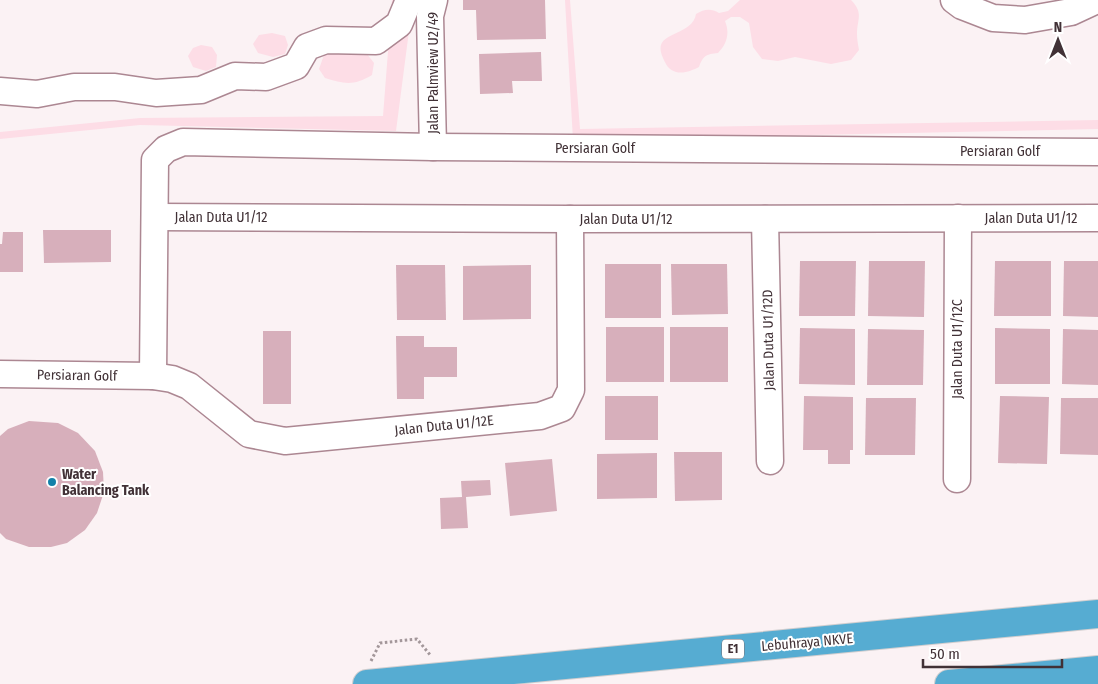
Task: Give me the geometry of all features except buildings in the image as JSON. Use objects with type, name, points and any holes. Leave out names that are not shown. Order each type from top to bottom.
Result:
[{"type":"highway","name":"Lebuhraya NKVE","points":[[368,676],[448,676],[1098,614]]},
{"type":"highway","points":[[948,684],[1098,670]]},
{"type":"street","points":[[0,91],[37,94],[74,87],[115,87],[156,92],[201,90],[235,76],[266,77],[296,66],[307,47],[326,40],[376,41],[399,24],[409,0]]},
{"type":"street","name":"Jalan Palmview U2/49","points":[[432,147],[430,16],[434,0]]},
{"type":"street","points":[[954,0],[962,6],[993,18],[1025,20],[1071,12],[1097,0]]},
{"type":"street","name":"Persiaran Golf","points":[[155,217],[155,160],[166,149],[183,142],[432,147],[1098,152]]},
{"type":"street","points":[[153,376],[155,217]]},
{"type":"street","name":"Jalan Duta U1/12","points":[[155,217],[570,219],[1098,218]]},
{"type":"street","name":"Jalan Duta U1/12C","points":[[956,479],[958,218]]},
{"type":"street","name":"Jalan Duta U1/12E","points":[[153,376],[172,379],[189,386],[249,434],[285,441],[540,416],[562,408],[571,390],[570,219]]},
{"type":"street","name":"Jalan Duta U1/12D","points":[[765,219],[770,461]]},
{"type":"street","name":"Persiaran Golf","points":[[0,374],[153,376]]},
{"type":"path","points":[[368,676],[380,643],[416,640],[448,676]]},
{"type":"shaded area","points":[[392,0],[413,0],[396,131],[140,125],[0,139],[0,132],[140,118],[383,116]]},
{"type":"shaded area","points":[[565,0],[570,0],[580,129],[1098,120],[1098,129],[573,140]]},
{"type":"shaded area","points":[[740,0],[851,0],[859,13],[857,34],[859,50],[851,60],[831,64],[795,57],[778,61],[762,59],[753,47],[749,23],[740,17],[731,17],[725,21],[727,38],[724,46],[718,53],[706,56],[699,67],[688,71],[676,72],[668,67],[661,49],[662,43],[667,38],[687,27],[693,22],[696,14],[699,12],[705,10],[713,10],[719,13],[728,11]]},
{"type":"shaded area","points":[[272,33],[285,36],[288,45],[285,54],[273,57],[258,53],[253,44],[259,35]]},
{"type":"shaded area","points":[[201,45],[212,47],[217,55],[216,67],[206,71],[193,67],[188,56],[193,48]]},
{"type":"shaded area","points":[[342,51],[367,54],[374,63],[372,75],[366,79],[349,83],[325,78],[319,69],[324,55]]},
{"type":"place","name":"Water Balancing Tank","points":[[52,482]]}]
